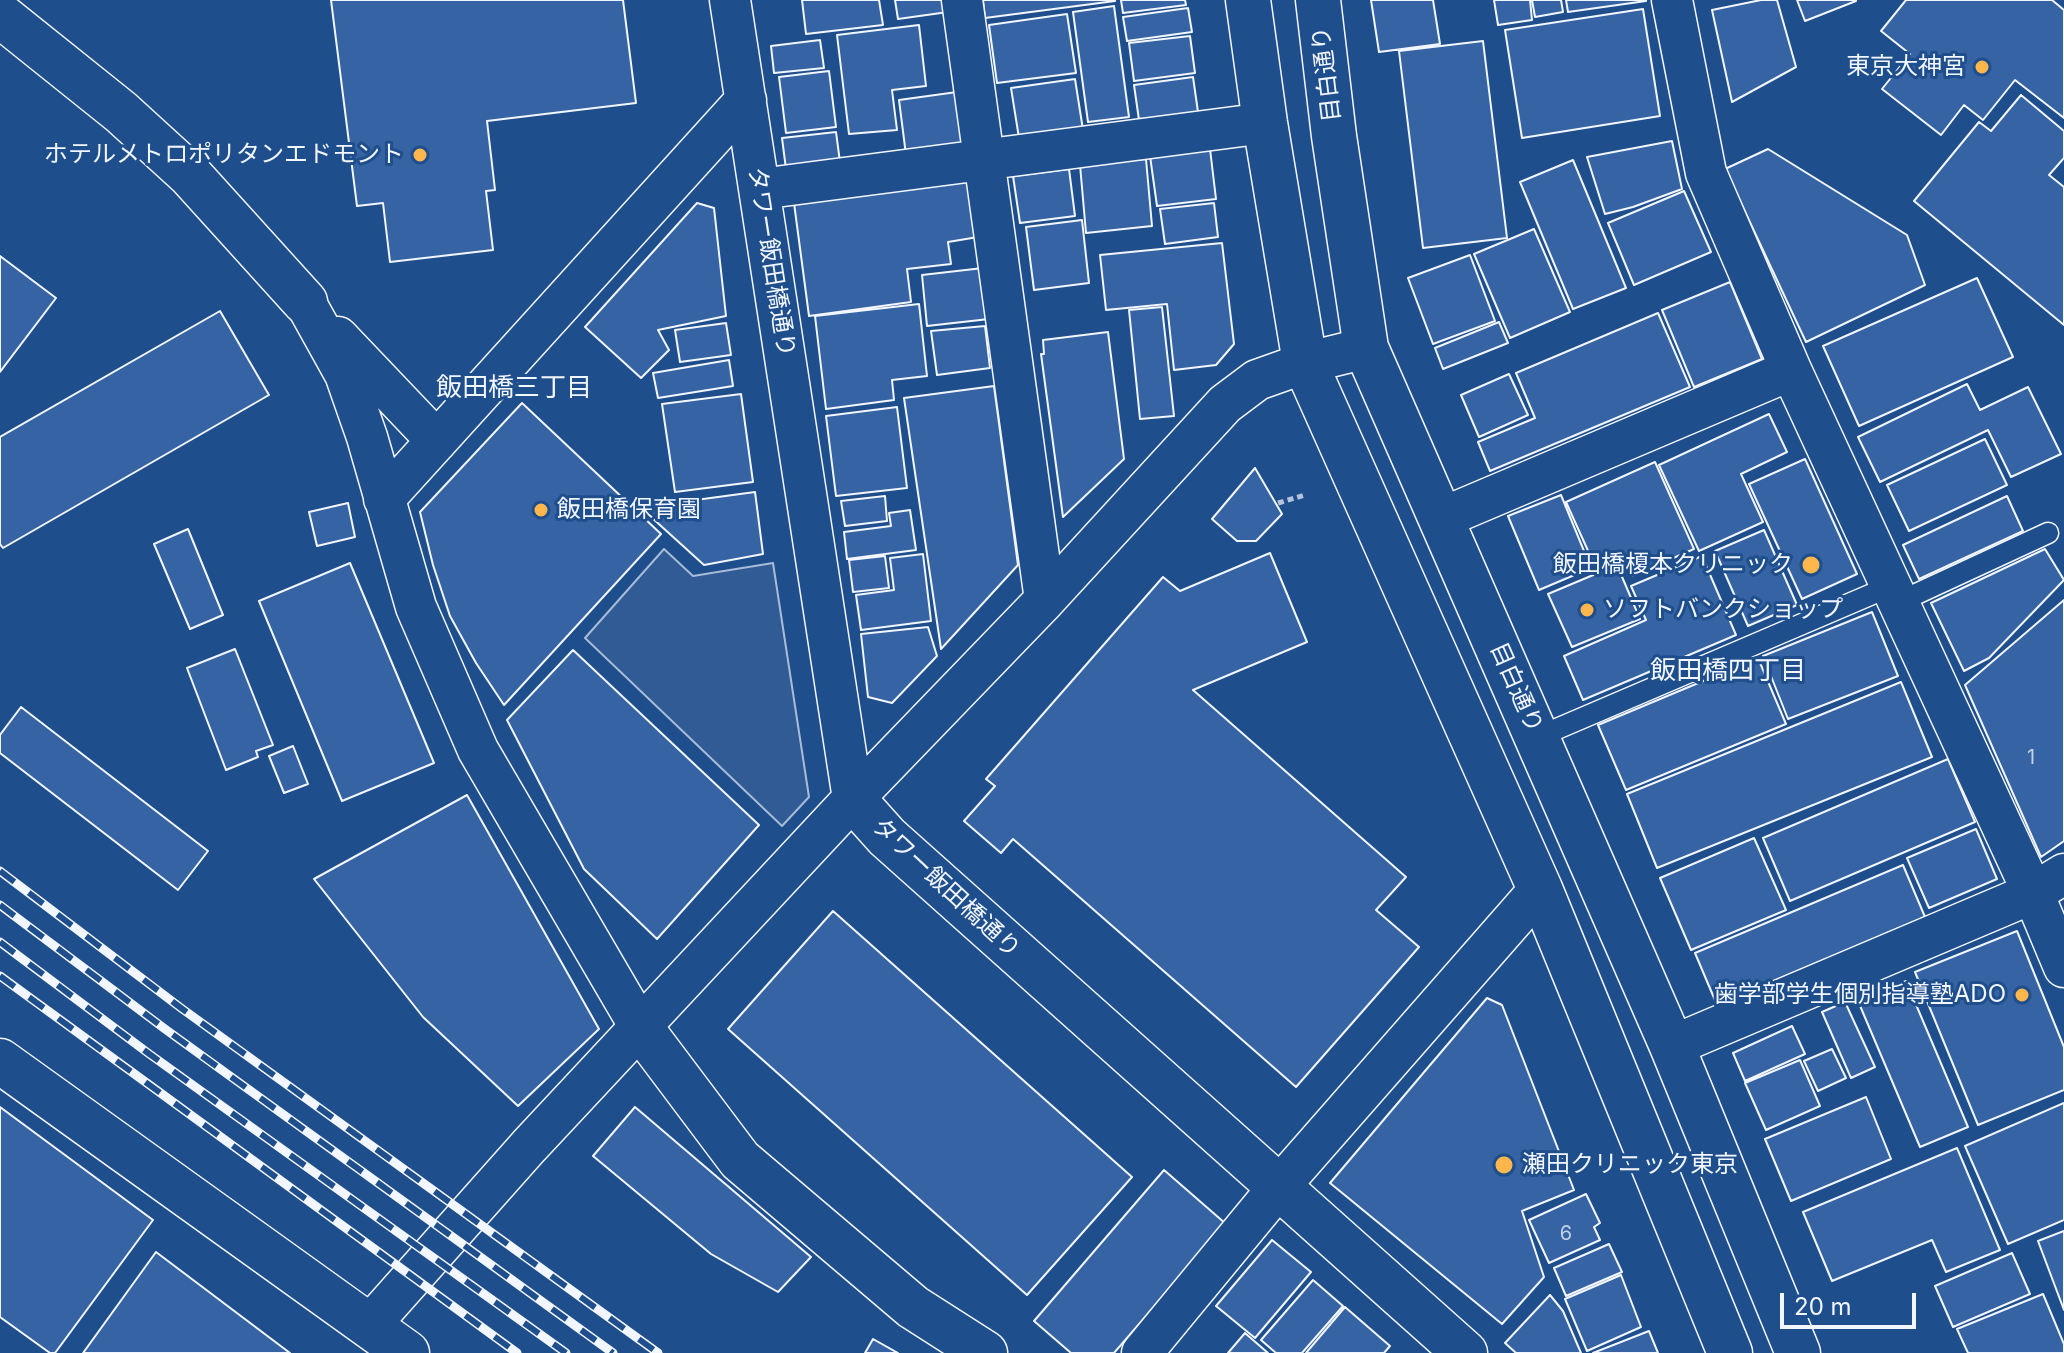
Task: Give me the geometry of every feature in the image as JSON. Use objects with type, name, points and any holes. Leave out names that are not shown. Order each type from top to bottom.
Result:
[{"type":"main road","points":[[1248,0],[1305,363],[1540,889],[1730,1353]]},
{"type":"main road","name":"目白通り","points":[[1318,0],[1334,136],[1366,348],[1672,1046],[1798,1353]]},
{"type":"main road","points":[[0,15],[121,112],[190,175],[305,302]]},
{"type":"main road","name":"タワー飯田橋通り","points":[[853,799],[887,837],[1465,1353]]},
{"type":"main road","points":[[640,1027],[740,1160],[913,1307],[985,1353]]},
{"type":"main road","points":[[0,1061],[407,1353]]},
{"type":"street","name":"タワー飯田橋通り","points":[[730,0],[853,799]]},
{"type":"street","points":[[962,0],[1045,600]]},
{"type":"street","points":[[1672,0],[1706,173],[1791,370],[1895,594],[2049,883],[2064,967]]},
{"type":"street","points":[[384,499],[746,100]]},
{"type":"street","points":[[760,189],[1265,123]]},
{"type":"street","points":[[305,302],[437,441]]},
{"type":"street","points":[[305,302],[345,374],[416,607],[478,750],[640,1027]]},
{"type":"street","points":[[369,1326],[529,1146],[853,799],[1045,600],[1225,404],[1257,380],[1305,363],[1366,348]]},
{"type":"street","points":[[1442,518],[1791,370]]},
{"type":"street","points":[[1672,1046],[2049,883]]},
{"type":"street","points":[[1142,1353],[1278,1188],[1540,889]]},
{"type":"lane","points":[[1538,737],[2048,533]]},
{"type":"path","points":[[1278,503],[1305,495]]},
{"type":"shaded area","points":[[664,549],[693,576],[773,563],[809,797],[782,826],[585,638]]},
{"type":"building","name":"ホテルメトロポリタンエドモント","points":[[331,0],[623,0],[636,103],[487,121],[495,190],[486,191],[493,250],[390,262],[383,203],[357,206]]},
{"type":"building","points":[[802,0],[879,0],[883,25],[806,34]]},
{"type":"building","points":[[895,0],[946,0],[948,12],[898,19]]},
{"type":"building","points":[[983,0],[1115,0],[1115,1],[985,18]]},
{"type":"building","points":[[1121,0],[1185,0],[1186,5],[1123,13]]},
{"type":"building","points":[[1371,0],[1433,0],[1440,44],[1379,52]]},
{"type":"building","points":[[1494,0],[1530,0],[1532,20],[1498,25]]},
{"type":"building","points":[[1532,0],[1561,0],[1563,12],[1535,17]]},
{"type":"building","points":[[1566,0],[1646,0],[1646,1],[1568,12]]},
{"type":"building","points":[[1761,0],[1777,0],[1796,67],[1732,102],[1712,10]]},
{"type":"building","points":[[1797,0],[1856,0],[1856,1],[1805,21]]},
{"type":"building","name":"東京大神宮","points":[[1906,0],[2052,0],[2064,10],[2064,118],[2015,80],[1983,120],[1964,105],[1941,135],[1882,89],[1910,54],[1881,31]]},
{"type":"building","points":[[1114,6],[1129,117],[1088,122],[1073,12]]},
{"type":"building","points":[[1188,8],[1192,32],[1127,41],[1123,17]]},
{"type":"building","points":[[1643,9],[1660,116],[1522,138],[1505,30]]},
{"type":"building","points":[[1067,14],[1076,73],[997,83],[989,25]]},
{"type":"building","points":[[919,25],[926,86],[892,90],[897,130],[849,134],[837,35]]},
{"type":"building","points":[[1190,36],[1195,73],[1134,81],[1129,43]]},
{"type":"building","points":[[820,40],[824,68],[774,73],[771,46]]},
{"type":"building","points":[[1483,41],[1507,238],[1423,248],[1399,51]]},
{"type":"building","points":[[829,71],[836,127],[786,133],[779,77]]},
{"type":"building","points":[[1193,77],[1198,112],[1139,120],[1134,85]]},
{"type":"building","points":[[1075,79],[1083,130],[1019,138],[1011,88]]},
{"type":"building","points":[[957,92],[965,148],[906,155],[899,100]]},
{"type":"building","points":[[2021,95],[2064,131],[2064,158],[2049,175],[2064,187],[2064,325],[1914,201],[1979,122],[1991,131]]},
{"type":"building","points":[[836,132],[840,162],[786,169],[782,138]]},
{"type":"building","points":[[1672,141],[1682,189],[1605,214],[1587,157]]},
{"type":"building","points":[[1210,149],[1216,199],[1157,206],[1150,156]]},
{"type":"building","points":[[1768,149],[1907,235],[1925,285],[1806,342],[1725,169]]},
{"type":"building","points":[[1146,159],[1152,226],[1086,233],[1080,165]]},
{"type":"building","points":[[1573,160],[1626,288],[1573,309],[1520,182]]},
{"type":"building","points":[[1069,169],[1075,216],[1020,223],[1013,176]]},
{"type":"building","points":[[970,180],[978,237],[948,242],[951,264],[907,269],[911,302],[809,316],[794,203]]},
{"type":"building","points":[[1684,191],[1711,252],[1634,285],[1608,223]]},
{"type":"building","points":[[697,203],[714,208],[726,316],[658,330],[669,350],[641,378],[585,327]]},
{"type":"building","points":[[1214,203],[1218,237],[1165,244],[1160,209]]},
{"type":"building","points":[[1082,220],[1089,283],[1034,290],[1026,227]]},
{"type":"building","points":[[1534,229],[1570,312],[1510,338],[1474,254]]},
{"type":"building","points":[[1222,243],[1234,344],[1216,365],[1174,370],[1167,304],[1106,310],[1100,255]]},
{"type":"building","points":[[1470,255],[1495,321],[1433,344],[1408,278]]},
{"type":"building","points":[[0,256],[56,298],[0,372]]},
{"type":"building","points":[[983,268],[989,319],[927,326],[922,275]]},
{"type":"building","points":[[1977,278],[2013,357],[1859,426],[1823,346]]},
{"type":"building","points":[[1730,282],[1762,359],[1694,387],[1662,310]]},
{"type":"building","points":[[919,304],[927,376],[892,380],[894,400],[826,409],[815,316]]},
{"type":"building","points":[[1162,307],[1174,416],[1140,419],[1129,310]]},
{"type":"building","points":[[220,311],[269,395],[3,548],[0,544],[0,437]]},
{"type":"building","points":[[1658,313],[1690,387],[1490,471],[1478,442],[1535,418],[1516,373]]},
{"type":"building","points":[[1499,322],[1508,343],[1443,369],[1435,348]]},
{"type":"building","points":[[726,323],[731,355],[680,362],[675,330]]},
{"type":"building","points":[[985,326],[990,368],[937,375],[931,331]]},
{"type":"building","points":[[1108,332],[1124,459],[1063,517],[1041,354],[1044,354],[1043,340]]},
{"type":"building","points":[[729,360],[733,386],[658,398],[653,373]]},
{"type":"building","points":[[1509,374],[1528,415],[1479,437],[1461,395]]},
{"type":"building","points":[[1967,384],[1980,410],[2028,387],[2061,454],[2011,477],[1988,430],[1880,482],[1858,437]]},
{"type":"building","points":[[994,386],[1018,565],[941,649],[904,398]]},
{"type":"building","points":[[741,394],[753,482],[675,492],[662,404]]},
{"type":"building","points":[[522,403],[661,534],[504,705],[450,616],[420,512]]},
{"type":"building","points":[[897,407],[907,488],[836,496],[826,416]]},
{"type":"building","points":[[1769,414],[1787,452],[1741,474],[1763,522],[1699,551],[1659,465]]},
{"type":"building","points":[[1985,439],[2007,485],[1909,531],[1887,485]]},
{"type":"building","points":[[1805,459],[1857,574],[1802,599],[1749,484]]},
{"type":"building","points":[[1655,462],[1694,549],[1632,576],[1621,552],[1594,564],[1566,502]]},
{"type":"building","points":[[1255,468],[1282,514],[1256,541],[1237,541],[1212,519]]},
{"type":"building","points":[[755,492],[763,554],[704,565],[650,516],[651,506]]},
{"type":"building","points":[[1561,495],[1591,568],[1539,590],[1508,516]]},
{"type":"building","points":[[885,496],[887,521],[845,526],[841,501]]},
{"type":"building","points":[[2007,496],[2023,531],[1919,579],[1903,545]]},
{"type":"building","points":[[348,503],[355,537],[317,546],[309,512]]},
{"type":"building","points":[[910,510],[916,550],[847,559],[844,532],[891,526],[889,513]]},
{"type":"building","points":[[188,529],[223,615],[190,629],[154,544]]},
{"type":"building","points":[[1764,530],[1797,605],[1748,626],[1715,551]]},
{"type":"building","points":[[2045,549],[2064,580],[1989,658],[1964,671],[1931,603]]},
{"type":"building","points":[[1270,553],[1307,642],[1193,690],[1406,877],[1376,910],[1419,947],[1296,1087],[1013,839],[1001,853],[964,821],[995,786],[986,779],[1163,577],[1180,591]]},
{"type":"building","points":[[923,554],[931,621],[861,630],[856,595],[894,590],[890,558]]},
{"type":"building","points":[[885,556],[889,588],[853,592],[849,560]]},
{"type":"building","points":[[1702,556],[1736,635],[1583,700],[1564,656],[1646,620],[1631,586]]},
{"type":"building","points":[[350,563],[434,763],[342,801],[259,601]]},
{"type":"building","points":[[1617,565],[1640,619],[1572,647],[1548,594]]},
{"type":"building","points":[[2064,600],[2064,841],[2041,857],[1965,685]]},
{"type":"building","points":[[1872,612],[1898,676],[1788,719],[1763,656]]},
{"type":"building","points":[[928,627],[937,656],[892,703],[868,697],[861,634]]},
{"type":"building","points":[[235,649],[273,745],[256,751],[258,757],[226,770],[187,668]]},
{"type":"building","points":[[573,650],[759,825],[657,939],[584,869],[507,720]]},
{"type":"building","points":[[1758,658],[1786,724],[1626,790],[1598,725]]},
{"type":"building","points":[[1901,682],[1932,757],[1657,868],[1627,794]]},
{"type":"building","points":[[21,707],[208,851],[178,890],[0,753],[0,735]]},
{"type":"building","points":[[293,746],[308,784],[284,793],[269,756]]},
{"type":"building","points":[[1948,759],[1975,822],[1790,901],[1763,838]]},
{"type":"building","points":[[467,795],[599,1029],[518,1106],[423,1017],[314,879]]},
{"type":"building","points":[[1976,829],[1997,879],[1929,908],[1907,858]]},
{"type":"building","points":[[1754,838],[1786,910],[1691,950],[1660,878]]},
{"type":"building","points":[[1903,865],[1925,917],[1717,1005],[1695,953]]},
{"type":"building","points":[[833,911],[1132,1177],[1027,1295],[728,1029]]},
{"type":"building","points":[[2017,931],[2064,1047],[2064,1090],[1978,1125],[1915,972]]},
{"type":"building","points":[[1906,981],[1968,1127],[1920,1147],[1858,1001]]},
{"type":"building","points":[[1487,998],[1502,1005],[1574,1190],[1522,1211],[1544,1277],[1502,1324],[1330,1183]]},
{"type":"building","points":[[1845,1002],[1875,1067],[1851,1078],[1822,1012]]},
{"type":"building","points":[[1792,1026],[1805,1054],[1745,1081],[1733,1053]]},
{"type":"building","points":[[1832,1049],[1846,1078],[1818,1091],[1804,1061]]},
{"type":"building","points":[[1800,1060],[1820,1106],[1766,1130],[1745,1083]]},
{"type":"building","points":[[1866,1097],[1891,1159],[1791,1201],[1765,1139]]},
{"type":"building","points":[[2064,1103],[2064,1220],[2008,1244],[1965,1146]]},
{"type":"building","points":[[0,1107],[153,1220],[55,1353],[50,1353],[0,1317]]},
{"type":"building","points":[[635,1107],[811,1257],[778,1292],[711,1254],[593,1156]]},
{"type":"building","points":[[1957,1148],[2000,1250],[1946,1272],[1932,1240],[1832,1281],[1803,1212]]},
{"type":"building","points":[[1164,1170],[1226,1224],[1114,1353],[1071,1353],[1034,1321]]},
{"type":"building","points":[[1586,1194],[1600,1223],[1594,1227],[1600,1240],[1549,1263],[1529,1220]]},
{"type":"building","points":[[2064,1231],[2064,1310],[2038,1241]]},
{"type":"building","points":[[1272,1240],[1311,1272],[1255,1338],[1216,1306]]},
{"type":"building","points":[[1609,1244],[1622,1272],[1566,1296],[1554,1268]]},
{"type":"building","points":[[156,1252],[290,1353],[83,1353]]},
{"type":"building","points":[[2012,1253],[2030,1294],[1953,1327],[1935,1286]]},
{"type":"building","points":[[1621,1275],[1641,1327],[1587,1351],[1565,1299]]},
{"type":"building","points":[[1313,1280],[1343,1306],[1302,1353],[1276,1353],[1261,1340]]},
{"type":"building","points":[[2043,1294],[2064,1344],[2064,1353],[1968,1353],[1957,1329]]},
{"type":"building","points":[[1550,1295],[1563,1311],[1581,1353],[1516,1353],[1505,1343]]},
{"type":"building","points":[[1345,1307],[1390,1346],[1384,1353],[1306,1353]]},
{"type":"building","points":[[1649,1331],[1658,1353],[1593,1353]]},
{"type":"building","points":[[1245,1333],[1268,1353],[1228,1353]]},
{"type":"building","points":[[873,1339],[898,1353],[865,1353]]},
{"type":"railway","points":[[0,871],[181,1008],[658,1353]]},
{"type":"railway","points":[[0,905],[165,1029],[613,1353]]},
{"type":"railway","points":[[0,942],[148,1053],[566,1353]]},
{"type":"railway","points":[[0,976],[517,1353]]},
{"type":"place","name":"東京大神宮","points":[[1982,67]]},
{"type":"place","name":"ホテルメトロポリタンエドモント","points":[[420,155]]},
{"type":"place","name":"飯田橋保育園","points":[[541,510]]},
{"type":"place","name":"飯田橋榎本クリニック","points":[[1811,565]]},
{"type":"place","name":"ソフトバンクショップ","points":[[1587,610]]},
{"type":"place","name":"歯学部学生個別指導塾ADO","points":[[2022,995]]},
{"type":"place","name":"瀬田クリニック東京","points":[[1504,1165]]},
{"type":"district","name":"飯田橋三丁目","points":[[514,388]]},
{"type":"district","name":"飯田橋四丁目","points":[[1728,671]]}]
